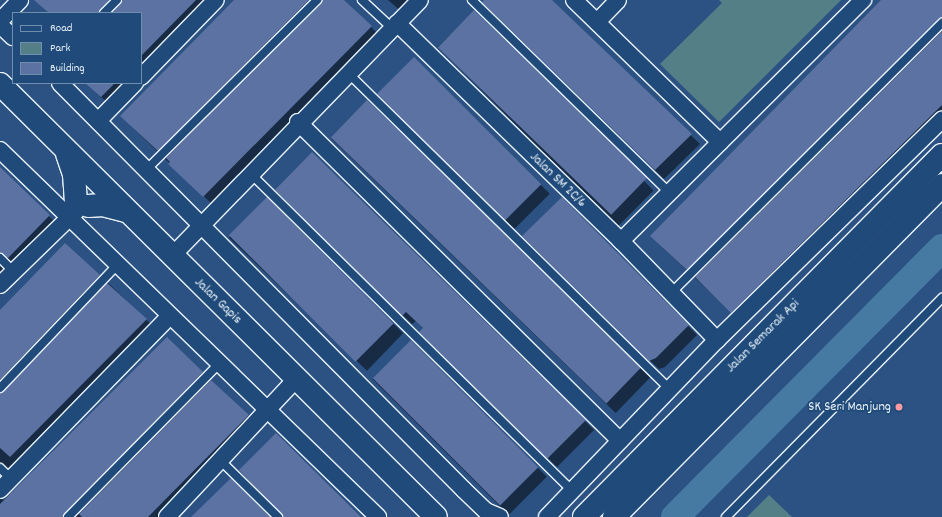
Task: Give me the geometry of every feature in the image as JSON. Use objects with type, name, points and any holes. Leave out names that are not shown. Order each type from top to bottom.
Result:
[{"type":"street","points":[[0,21],[20,0]]},
{"type":"street","points":[[142,76],[216,0]]},
{"type":"street","points":[[172,256],[202,222],[298,122],[420,0]]},
{"type":"street","points":[[574,0],[720,142]]},
{"type":"street","points":[[597,22],[618,0]]},
{"type":"street","points":[[621,241],[863,0]]},
{"type":"street","points":[[0,25],[12,37]]},
{"type":"street","name":"Jalan SM 2C/6","points":[[394,26],[621,241],[717,340]]},
{"type":"street","name":"Jalan Gapis","points":[[0,84],[125,211],[436,517]]},
{"type":"street","points":[[61,84],[202,222],[464,490],[486,511],[500,517]]},
{"type":"street","points":[[98,121],[134,84]]},
{"type":"street","points":[[547,517],[717,340],[942,120]]},
{"type":"street","points":[[298,122],[620,441]]},
{"type":"street","points":[[0,150],[77,208],[118,264],[267,412],[378,517]]},
{"type":"street","points":[[66,152],[74,174],[77,208]]},
{"type":"street","name":"Jalan Semarak Api","points":[[584,517],[942,155]]},
{"type":"street","points":[[0,285],[99,185]]},
{"type":"street","name":"Jalan Semarak Api","points":[[614,517],[942,185]]},
{"type":"street","points":[[77,208],[103,205],[125,211]]},
{"type":"street","points":[[4,479],[170,316]]},
{"type":"street","points":[[173,515],[296,378]]},
{"type":"lane","points":[[105,12],[117,0]]},
{"type":"lane","points":[[147,169],[317,0]]},
{"type":"lane","points":[[362,0],[394,26]]},
{"type":"lane","points":[[472,0],[669,192]]},
{"type":"lane","points":[[671,293],[942,23]]},
{"type":"lane","points":[[348,73],[670,389]]},
{"type":"lane","points":[[250,173],[572,491]]},
{"type":"lane","points":[[0,258],[14,272]]},
{"type":"lane","points":[[0,388],[118,264]]},
{"type":"lane","points":[[726,517],[942,298]]},
{"type":"lane","points":[[68,517],[219,364]]},
{"type":"lane","points":[[221,461],[278,517]]},
{"type":"green space","points":[[719,0],[841,0],[719,122],[660,64],[722,3]]},
{"type":"green space","points":[[769,495],[792,517],[747,517]]},
{"type":"building","points":[[34,0],[109,0],[100,12],[48,12]]},
{"type":"building","points":[[122,0],[196,0],[142,55],[142,12],[113,12]]},
{"type":"building","points":[[234,0],[309,0],[158,151],[120,116]]},
{"type":"building","points":[[322,0],[344,0],[372,26],[203,197],[168,164],[170,162],[166,158]]},
{"type":"building","points":[[484,0],[552,0],[692,134],[655,170],[482,2]]},
{"type":"building","points":[[881,0],[942,0],[942,18],[687,270],[650,236]]},
{"type":"building","points":[[474,10],[647,177],[611,215],[438,47]]},
{"type":"building","points":[[942,31],[942,105],[731,313],[695,277]]},
{"type":"building","points":[[414,57],[541,184],[505,221],[377,94]]},
{"type":"building","points":[[86,84],[114,84],[101,97]]},
{"type":"building","points":[[367,100],[643,366],[606,403],[331,137]]},
{"type":"building","points":[[312,152],[586,420],[547,459],[419,332],[423,328],[406,312],[402,316],[275,190]]},
{"type":"building","points":[[0,167],[50,215],[8,258],[0,253]]},
{"type":"building","points":[[267,197],[394,324],[355,362],[229,235]]},
{"type":"building","points":[[562,197],[689,325],[656,358],[649,361],[522,236]]},
{"type":"building","points":[[65,243],[100,275],[0,380],[0,310]]},
{"type":"building","points":[[107,283],[147,319],[10,457],[0,448],[0,393]]},
{"type":"building","points":[[167,337],[203,372],[62,517],[0,517],[0,504]]},
{"type":"building","points":[[411,340],[538,467],[500,505],[373,378]]},
{"type":"building","points":[[211,380],[249,415],[148,517],[82,517],[79,514]]},
{"type":"building","points":[[276,433],[361,517],[283,517],[239,470]]},
{"type":"building","points":[[231,478],[270,517],[191,517]]},
{"type":"waterway","points":[[675,517],[942,248]]},
{"type":"place","name":"SK Seri Manjung","points":[[899,407]]}]
